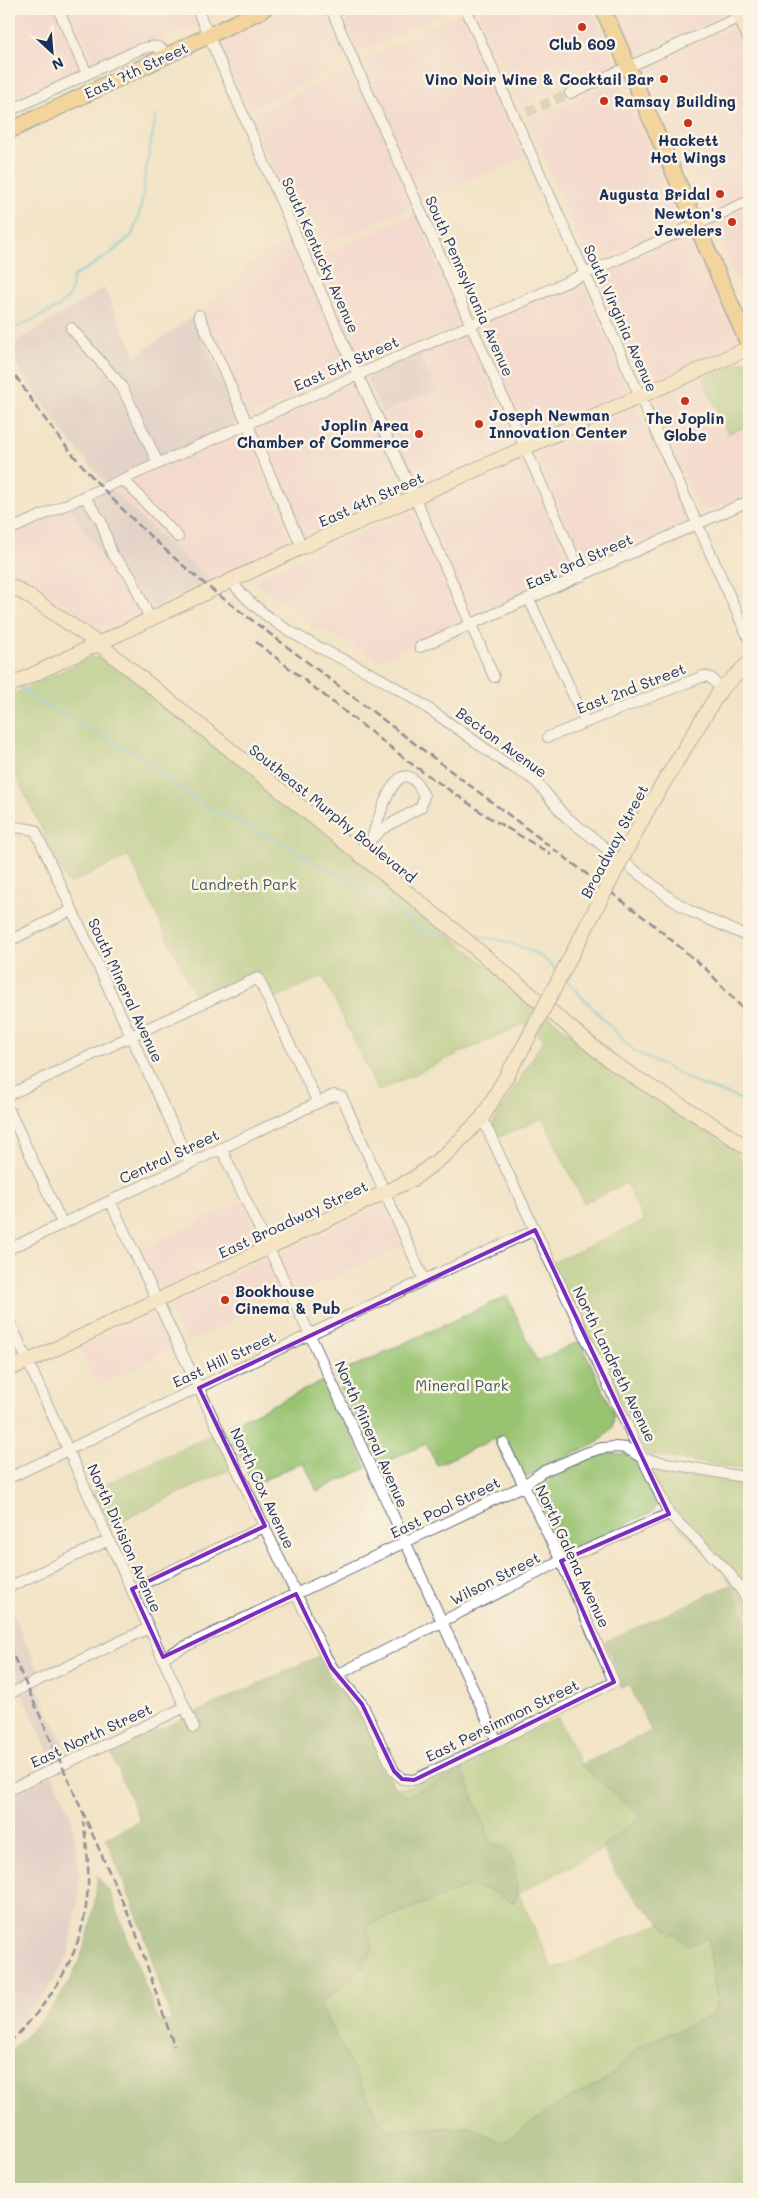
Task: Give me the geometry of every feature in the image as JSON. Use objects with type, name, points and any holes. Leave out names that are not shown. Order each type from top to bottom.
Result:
[{"type":"main road","name":"East 7th Street","points":[[9,130],[264,9]]},
{"type":"main road","points":[[603,9],[749,347]]},
{"type":"street","points":[[58,9],[87,74]]},
{"type":"street","name":"South Kentucky Avenue","points":[[197,9],[494,677]]},
{"type":"street","name":"South Pennsylvania Avenue","points":[[331,9],[582,576]]},
{"type":"street","name":"South Virginia Avenue","points":[[466,9],[749,639]]},
{"type":"street","points":[[570,93],[742,13],[749,36]]},
{"type":"street","name":"East 7th Street","points":[[9,111],[151,46],[161,48],[167,55]]},
{"type":"street","points":[[516,117],[527,112]]},
{"type":"street","name":"East 5th Street","points":[[9,530],[749,200]]},
{"type":"street","points":[[199,315],[302,547]]},
{"type":"street","points":[[71,328],[121,385],[158,463]]},
{"type":"street","name":"East 4th Street","points":[[9,686],[302,547],[526,450],[749,347]]},
{"type":"street","points":[[123,479],[178,538]]},
{"type":"street","points":[[84,496],[102,524],[114,556],[131,577],[150,619]]},
{"type":"street","name":"East 3rd Street","points":[[420,647],[749,501]]},
{"type":"street","name":"Becton Avenue","points":[[230,580],[253,605],[284,629],[325,653],[368,672],[426,706],[507,764],[536,781],[552,803],[566,817],[671,899],[692,912],[749,937]]},
{"type":"street","name":"Southeast Murphy Boulevard","points":[[9,586],[100,644],[450,927],[568,1026],[635,1078],[728,1134],[749,1150]]},
{"type":"street","points":[[529,599],[585,721]]},
{"type":"street","points":[[69,658],[78,638],[76,628]]},
{"type":"street","name":"Broadway Street","points":[[524,1046],[650,805],[721,689],[749,663]]},
{"type":"street","name":"East 2nd Street","points":[[548,737],[704,676],[711,678],[721,689]]},
{"type":"street","points":[[357,853],[373,835],[421,807],[424,796],[413,780],[406,776],[392,784],[373,835]]},
{"type":"street","name":"South Mineral Avenue","points":[[9,826],[35,830],[190,1163]]},
{"type":"street","points":[[9,941],[72,910]]},
{"type":"street","points":[[9,1095],[131,1036],[258,978],[318,1103]]},
{"type":"street","name":"East Broadway Street","points":[[28,1361],[413,1179],[434,1164],[482,1118],[524,1046]]},
{"type":"street","name":"Central Street","points":[[9,1249],[334,1095],[342,1098],[385,1193]]},
{"type":"street","points":[[9,1110],[62,1223]]},
{"type":"street","name":"North Landreth Avenue","points":[[482,1118],[669,1514],[728,1571],[749,1602]]},
{"type":"street","points":[[221,1148],[269,1248]]},
{"type":"street","points":[[385,1193],[424,1280]]},
{"type":"street","name":"North Cox Avenue","points":[[110,1201],[336,1675],[362,1704],[394,1772],[402,1780]]},
{"type":"street","name":"East Hill Street","points":[[9,1478],[424,1280],[534,1230]]},
{"type":"street","name":"North Mineral Avenue","points":[[269,1248],[497,1741]]},
{"type":"street","name":"North Division Avenue","points":[[9,1320],[194,1727]]},
{"type":"street","points":[[9,1369],[28,1361]]},
{"type":"street","name":"North Galena Avenue","points":[[503,1443],[561,1560],[614,1682]]},
{"type":"street","name":"East Pool Street","points":[[163,1657],[523,1486],[542,1472],[602,1448],[626,1448],[644,1459],[749,1478]]},
{"type":"street","name":"Wilson Street","points":[[336,1675],[561,1560],[669,1514]]},
{"type":"street","points":[[132,1589],[265,1526]]},
{"type":"street","points":[[9,1587],[110,1540]]},
{"type":"street","points":[[9,1694],[150,1628]]},
{"type":"street","name":"East Persimmon Street","points":[[402,1780],[414,1780],[614,1682]]},
{"type":"street","name":"East North Street","points":[[9,1790],[185,1707]]},
{"type":"highlighted area","points":[[535,1230],[669,1514],[561,1561],[614,1682],[414,1780],[402,1779],[394,1771],[362,1704],[331,1667],[296,1594],[163,1657],[132,1589],[265,1526],[199,1388]]},
{"type":"shaded area","points":[[9,9],[55,9],[84,72],[9,107]]},
{"type":"shaded area","points":[[70,9],[190,9],[196,22],[193,27],[154,44],[97,64],[92,59]]},
{"type":"shaded area","points":[[285,9],[324,9],[347,59],[253,108],[248,108],[218,45],[219,41]]},
{"type":"shaded area","points":[[341,9],[454,9],[359,53]]},
{"type":"shaded area","points":[[476,9],[591,9],[614,60],[614,65],[521,106]]},
{"type":"shaded area","points":[[616,9],[731,9],[727,14],[639,54],[634,50]]},
{"type":"shaded area","points":[[458,13],[462,14],[524,155],[521,158],[313,250],[309,249],[252,120],[253,116]]},
{"type":"shaded area","points":[[735,27],[739,28],[749,50],[749,194],[707,212],[643,69]]},
{"type":"shaded area","points":[[620,79],[685,221],[683,225],[590,265],[528,121]]},
{"type":"shaded area","points":[[749,206],[749,310],[713,225],[715,221]]},
{"type":"shaded area","points":[[416,213],[460,320],[455,326],[362,365],[313,259]]},
{"type":"shaded area","points":[[687,234],[693,237],[741,343],[646,386],[642,384],[595,277],[597,274]]},
{"type":"shaded area","points":[[292,238],[349,370],[346,374],[251,416],[247,414],[202,309],[241,277],[244,267]]},
{"type":"shaded area","points":[[577,283],[583,286],[629,391],[626,395],[530,437],[527,435],[481,328],[484,324]]},
{"type":"shaded area","points":[[104,288],[136,356],[193,316],[239,420],[237,423],[105,483],[62,431],[9,353],[9,346]]},
{"type":"shaded area","points":[[467,333],[515,440],[514,444],[417,488],[382,413],[435,390],[419,353]]},
{"type":"shaded area","points":[[419,353],[436,390],[382,413],[367,380],[368,377]]},
{"type":"shaded area","points":[[703,378],[728,434],[749,425],[749,494],[702,513],[699,511],[652,403],[655,399]]},
{"type":"shaded area","points":[[352,383],[357,385],[404,491],[305,536],[301,533],[256,428],[258,425]]},
{"type":"shaded area","points":[[633,409],[638,410],[686,519],[683,523],[589,564],[584,564],[536,457],[537,453]]},
{"type":"shaded area","points":[[239,433],[248,438],[290,539],[287,545],[210,580],[111,489]]},
{"type":"shaded area","points":[[521,460],[525,464],[572,570],[569,574],[474,615],[471,613],[424,504]]},
{"type":"shaded area","points":[[111,489],[210,580],[153,608],[100,555],[70,507]]},
{"type":"shaded area","points":[[70,507],[100,555],[153,608],[109,628],[100,629],[49,595],[9,577],[9,535]]},
{"type":"shaded area","points":[[411,511],[414,513],[462,623],[380,660],[310,624],[252,580]]},
{"type":"shaded area","points":[[242,1201],[259,1242],[163,1288],[159,1288],[139,1250]]},
{"type":"shaded area","points":[[378,1206],[385,1210],[402,1246],[296,1295],[279,1258],[280,1254]]},
{"type":"shaded area","points":[[265,1259],[270,1260],[287,1295],[185,1343],[169,1309],[171,1304]]},
{"type":"shaded area","points":[[151,1313],[157,1316],[173,1350],[98,1385],[79,1347]]},
{"type":"shaded area","points":[[9,1606],[40,1673],[21,1682],[9,1657]]},
{"type":"shaded area","points":[[37,1687],[69,1757],[54,1763],[22,1694]]},
{"type":"shaded area","points":[[53,1775],[70,1813],[74,1829],[79,1869],[79,1896],[68,1957],[45,1994],[9,2032],[9,1796]]},
{"type":"green space","points":[[747,361],[749,365],[749,425],[728,434],[703,378]]},
{"type":"green space","name":"Landreth Park","points":[[100,657],[109,660],[362,863],[584,1045],[733,1150],[749,1168],[749,1470],[647,1454],[552,1263],[644,1221],[626,1183],[584,1203],[543,1118],[495,1139],[492,1131],[494,1121],[544,1039],[523,1024],[378,1091],[323,976],[275,998],[264,978],[252,975],[197,1000],[129,856],[68,884],[9,761],[9,696],[90,658]]},
{"type":"green space","name":"Mineral Park","points":[[507,1296],[537,1361],[580,1341],[612,1409],[614,1416],[612,1428],[599,1442],[516,1484],[494,1439],[437,1465],[426,1444],[377,1466],[335,1375]]},
{"type":"green space","points":[[327,1379],[367,1468],[317,1491],[303,1462],[253,1485],[226,1427]]},
{"type":"green space","points":[[214,1434],[231,1469],[110,1526],[93,1490]]},
{"type":"green space","points":[[611,1453],[628,1455],[637,1463],[656,1504],[654,1511],[564,1553],[532,1493],[532,1487],[538,1481],[557,1470],[593,1457]]},
{"type":"green space","points":[[659,1468],[749,1486],[749,1614],[723,1571],[682,1530],[650,1474]]},
{"type":"green space","points":[[730,1585],[749,1621],[749,2189],[9,2189],[9,2052],[55,2004],[67,1986],[79,1960],[92,1918],[97,1876],[110,1893],[160,2024],[171,2020],[142,1928],[106,1838],[140,1821],[112,1755],[114,1750],[319,1656],[330,1680],[355,1706],[395,1788],[403,1795],[408,1795],[463,1771],[491,1843],[502,1845],[508,1850],[516,1873],[516,1897],[514,1903],[489,1890],[467,1887],[365,1926],[373,1947],[369,1956],[351,1979],[320,2004],[379,2119],[389,2130],[470,2127],[501,2143],[554,2107],[608,2078],[638,2047],[711,2016],[717,2003],[708,1938],[689,1946],[651,1914],[625,1886],[607,1858],[603,1845],[641,1817],[581,1765],[651,1731],[629,1684],[621,1688],[620,1678],[605,1642]]},
{"type":"green space","points":[[558,1718],[581,1765],[642,1817],[603,1845],[604,1849],[518,1893],[553,1970],[661,1923],[671,1934],[708,1938],[717,2003],[711,2016],[638,2047],[608,2078],[554,2107],[501,2144],[470,2127],[389,2130],[379,2119],[320,2004],[351,1979],[369,1956],[373,1947],[365,1926],[467,1887],[489,1890],[514,1903],[517,1889],[515,1874],[503,1846],[491,1843],[463,1771],[408,1795],[403,1795],[395,1788],[404,1788],[418,1784]]},
{"type":"waterway","points":[[9,331],[57,308],[70,296],[73,277],[111,253],[132,235],[141,208],[156,116]]},
{"type":"waterway","points":[[20,687],[36,700],[137,755],[200,803],[291,848],[389,905],[421,930],[449,933]]},
{"type":"waterway","points":[[467,935],[504,941],[516,945],[539,956],[558,971]]},
{"type":"waterway","points":[[565,979],[633,1050],[701,1085],[749,1102]]},
{"type":"tunnel","points":[[527,112],[570,93]]},
{"type":"railway","points":[[9,366],[72,454],[128,515],[169,553],[211,589],[650,922],[707,970],[749,1015]]},
{"type":"railway","points":[[256,642],[413,765],[490,818],[551,854]]},
{"type":"railway","points":[[9,1646],[135,1930],[174,2046]]},
{"type":"railway","points":[[9,2043],[32,2019],[51,1994],[66,1969],[77,1943],[84,1916],[88,1887],[83,1822]]},
{"type":"place","name":"Club 609","points":[[582,27]]},
{"type":"place","name":"Vino Noir Wine & Cocktail Bar","points":[[664,79]]},
{"type":"place","name":"Ramsay Building","points":[[604,101]]},
{"type":"place","name":"Hackett Hot Wings","points":[[688,123]]},
{"type":"place","name":"Augusta Bridal","points":[[720,194]]},
{"type":"place","name":"Newton's Jewelers","points":[[732,222]]},
{"type":"place","name":"The Joplin Globe","points":[[685,401]]},
{"type":"place","name":"Joseph Newman Innovation Center","points":[[479,424]]},
{"type":"place","name":"Joplin Area Chamber of Commerce","points":[[419,434]]},
{"type":"place","name":"Bookhouse Cinema & Pub","points":[[225,1300]]}]
